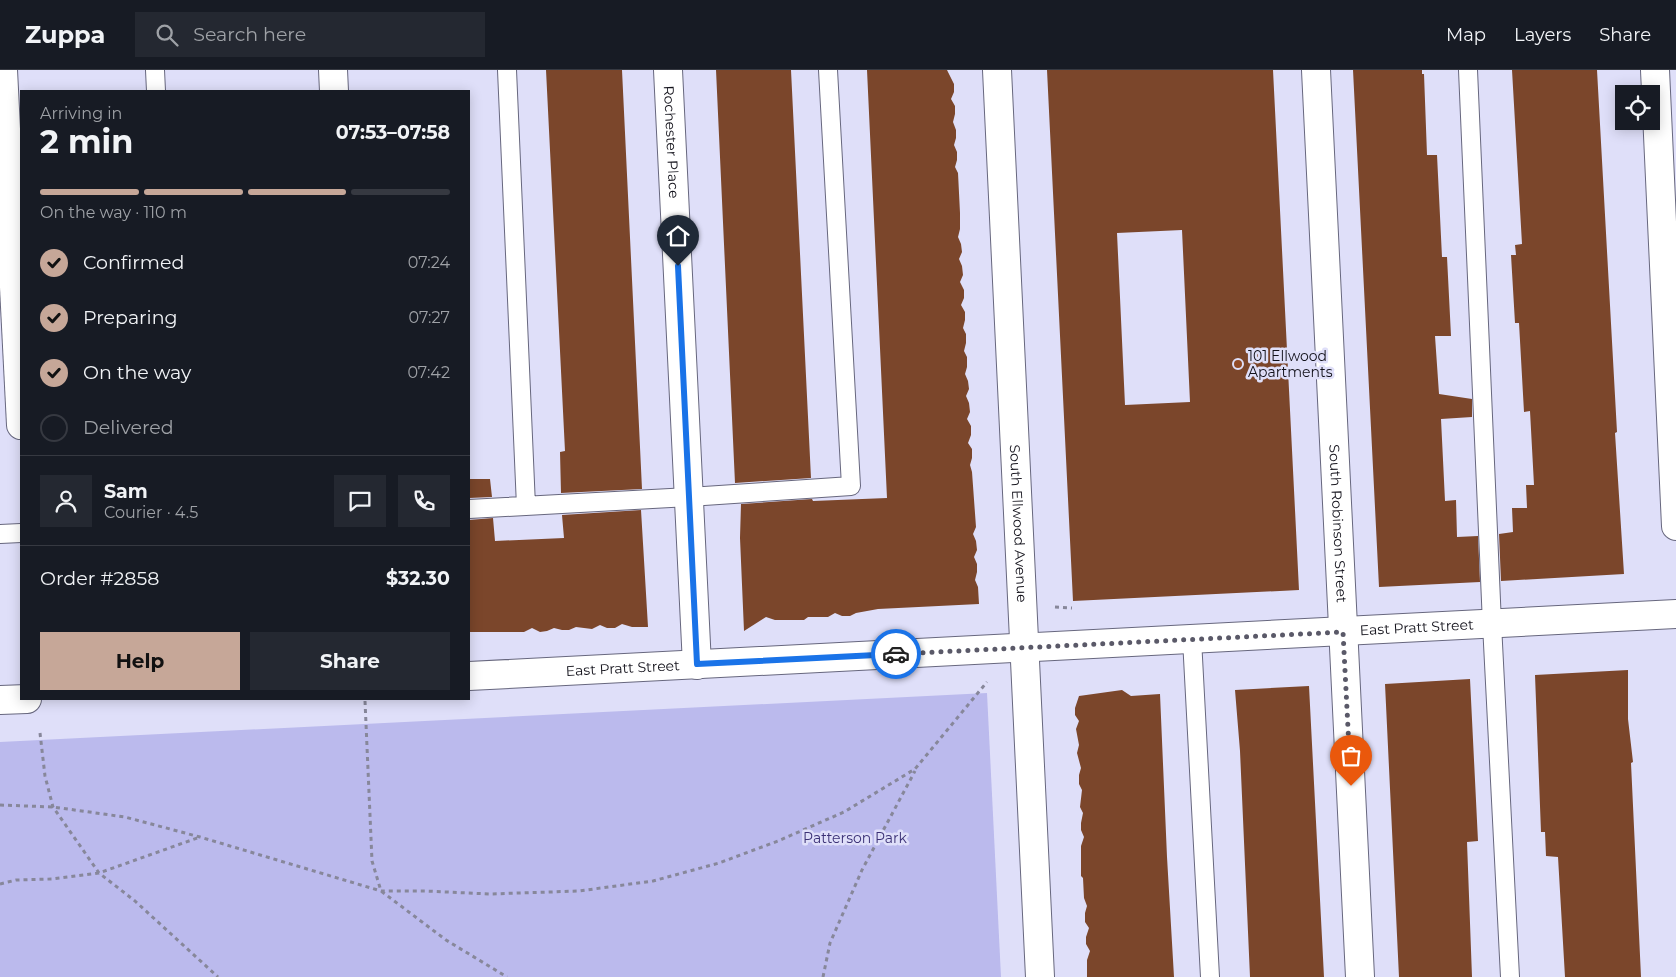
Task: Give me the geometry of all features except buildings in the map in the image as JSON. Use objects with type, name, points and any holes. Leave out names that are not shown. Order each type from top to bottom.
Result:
[{"type":"street","points":[[3,70],[20,404]]},
{"type":"street","points":[[333,70],[334,90]]},
{"type":"street","name":"Rochester Place","points":[[668,70],[697,664]]},
{"type":"street","name":"South Ellwood Avenue","points":[[997,70],[1026,647],[1040,977]]},
{"type":"street","name":"South Robinson Street","points":[[1316,70],[1360,977]]},
{"type":"street","points":[[1655,70],[1676,526]]},
{"type":"street","name":"East Pratt Street","points":[[470,676],[1676,614]]},
{"type":"street","points":[[0,700],[20,699]]},
{"type":"lane","points":[[155,70],[156,90]]},
{"type":"lane","points":[[507,70],[526,506]]},
{"type":"lane","points":[[470,509],[850,486],[828,70]]},
{"type":"lane","points":[[1468,70],[1492,624],[1510,977]]},
{"type":"lane","points":[[0,534],[20,533]]},
{"type":"lane","points":[[1192,639],[1210,977]]},
{"type":"path","points":[[1054,607],[1072,608]]},
{"type":"path","points":[[823,977],[830,943],[862,870],[915,770],[987,682]]},
{"type":"path","points":[[364,701],[372,861],[381,891],[446,940],[507,977]]},
{"type":"path","points":[[40,733],[45,776],[54,807],[99,873],[134,901],[218,977]]},
{"type":"path","points":[[0,805],[54,807],[125,817],[200,837],[381,891],[490,894],[579,891],[653,882],[719,863],[778,841],[844,812],[915,770]]},
{"type":"path","points":[[0,884],[16,880],[99,873],[200,837]]},
{"type":"green space","name":"Patterson Park","points":[[987,693],[1001,977],[0,977],[0,742]]},
{"type":"way so far","points":[[896,654],[1343,632],[1351,786]]},
{"type":"place","name":"101 Ellwood Apartments","points":[[1238,364]]},
{"type":"route","points":[[678,266],[697,664],[896,654]]}]
